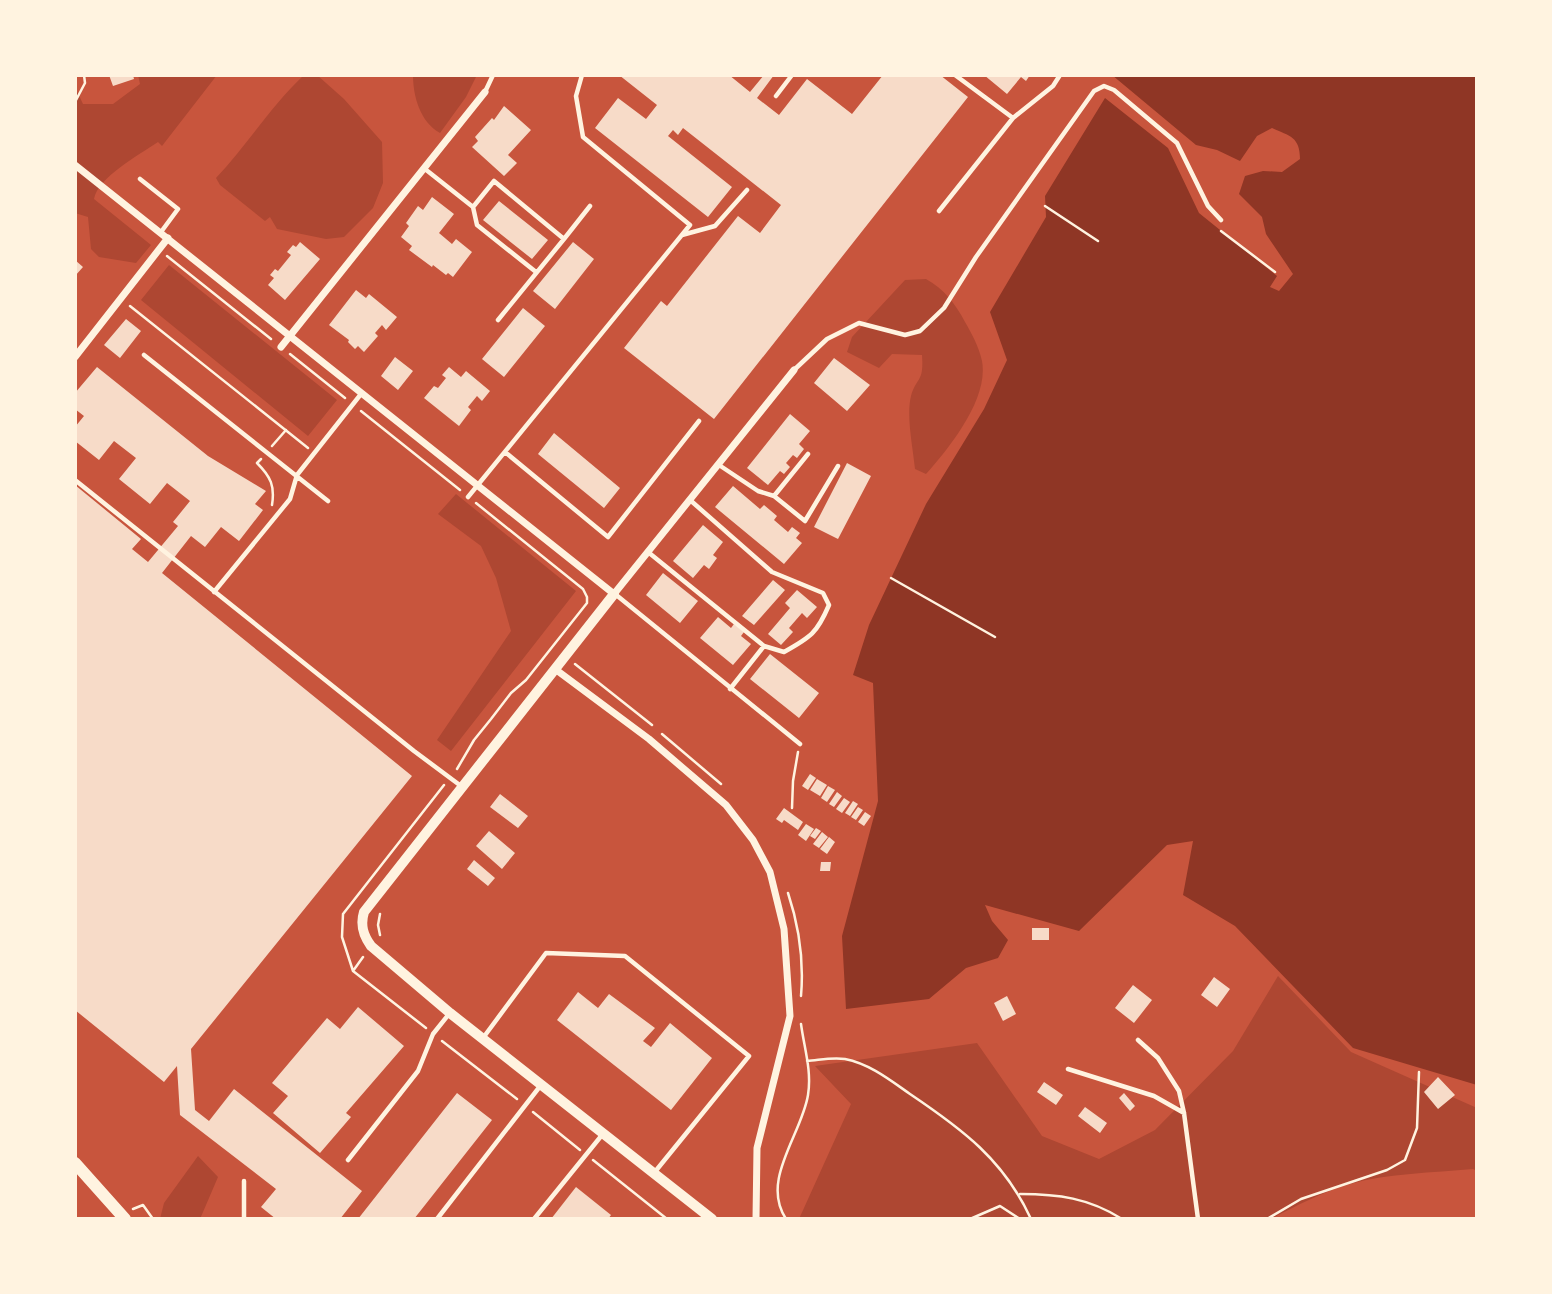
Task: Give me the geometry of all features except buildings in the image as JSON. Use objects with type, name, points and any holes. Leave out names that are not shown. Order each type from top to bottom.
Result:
[{"type":"main road","points":[[75,1163],[124,1218]]},
{"type":"street","points":[[281,347],[485,93]]},
{"type":"street","points":[[75,165],[614,594]]},
{"type":"street","points":[[75,357],[168,238]]},
{"type":"street","points":[[712,1219],[450,1013],[371,946],[365,939],[361,922],[364,912],[555,668],[794,370]]},
{"type":"street","points":[[555,668],[649,739],[726,805],[753,840],[770,872],[784,929],[790,1016],[757,1148],[756,1219]]},
{"type":"lane","points":[[485,93],[493,75]]},
{"type":"lane","points":[[468,497],[690,225],[583,137],[576,96],[582,75]]},
{"type":"lane","points":[[776,96],[792,75]]},
{"type":"lane","points":[[955,75],[1013,118]]},
{"type":"lane","points":[[939,211],[1013,118],[1053,86],[1060,75]]},
{"type":"lane","points":[[794,370],[827,339],[859,323],[905,335],[920,331],[944,308],[976,257],[1094,91],[1104,86],[1114,90],[1177,143],[1209,206],[1221,220]]},
{"type":"lane","points":[[425,169],[473,206],[477,225],[536,272]]},
{"type":"lane","points":[[140,179],[178,209],[161,232]]},
{"type":"lane","points":[[473,206],[494,181],[564,239]]},
{"type":"lane","points":[[681,235],[715,226],[747,190]]},
{"type":"lane","points":[[498,320],[590,206]]},
{"type":"lane","points":[[144,355],[328,501]]},
{"type":"lane","points":[[214,592],[290,499],[297,475],[361,394]]},
{"type":"lane","points":[[505,452],[608,537],[699,421]]},
{"type":"lane","points":[[774,496],[808,454]]},
{"type":"lane","points":[[719,464],[758,491],[774,496],[805,521],[838,466]]},
{"type":"lane","points":[[75,480],[463,788]]},
{"type":"lane","points":[[648,552],[764,646],[784,652],[820,627],[829,605],[823,593],[772,572],[690,500]]},
{"type":"lane","points":[[614,594],[800,744]]},
{"type":"lane","points":[[730,689],[764,646]]},
{"type":"lane","points":[[483,1039],[546,953],[625,956],[750,1056],[654,1173]]},
{"type":"lane","points":[[348,1160],[418,1071],[433,1034],[450,1013]]},
{"type":"lane","points":[[1138,1040],[1158,1058],[1179,1091],[1198,1219]]},
{"type":"lane","points":[[1068,1069],[1154,1096],[1184,1113]]},
{"type":"lane","points":[[437,1219],[542,1085]]},
{"type":"lane","points":[[534,1219],[604,1133]]},
{"type":"lane","points":[[244,1181],[244,1219]]},
{"type":"path","points":[[75,102],[85,83],[84,75]]},
{"type":"path","points":[[1045,206],[1098,241]]},
{"type":"path","points":[[159,250],[585,593],[587,603],[474,740],[450,778],[343,914],[342,937],[352,971],[667,1219]]},
{"type":"path","points":[[128,305],[315,453]]},
{"type":"path","points":[[267,513],[272,505],[274,487],[270,476],[257,463],[286,430]]},
{"type":"path","points":[[891,578],[995,637]]},
{"type":"path","points":[[554,646],[722,785]]},
{"type":"path","points":[[792,808],[793,782],[800,744]]},
{"type":"path","points":[[786,887],[798,930],[802,969],[801,997]]},
{"type":"path","points":[[786,1219],[777,1202],[778,1183],[806,1104],[809,1087],[800,1018]]},
{"type":"path","points":[[807,1061],[844,1059],[872,1068],[971,1137],[991,1157],[1020,1195],[1031,1219]]},
{"type":"path","points":[[1267,1219],[1301,1199],[1387,1170],[1405,1160],[1417,1128],[1419,1072]]},
{"type":"path","points":[[1020,1195],[1065,1196],[1087,1201],[1122,1219]]},
{"type":"path","points":[[124,1218],[143,1205],[153,1219]]},
{"type":"path","points":[[970,1219],[1000,1206],[1020,1219]]},
{"type":"shaded area","points":[[138,75],[217,75],[162,146],[158,142],[130,160],[97,191],[94,199],[151,245],[136,263],[99,257],[91,249],[88,217],[75,213],[75,87],[83,104],[113,104],[140,84]]},
{"type":"shaded area","points":[[304,75],[317,75],[344,99],[382,142],[383,183],[373,208],[344,237],[326,239],[277,229],[270,217],[265,221],[220,185],[216,178]]},
{"type":"shaded area","points":[[413,75],[477,75],[466,97],[440,133],[427,122],[419,108]]},
{"type":"shaded area","points":[[1112,75],[1477,75],[1477,1085],[1353,1048],[1235,926],[1183,895],[1193,841],[1167,845],[1079,931],[985,905],[992,921],[1008,940],[998,958],[966,968],[929,999],[846,1009],[842,936],[878,801],[873,683],[853,675],[869,625],[926,504],[984,409],[1007,360],[990,312],[1046,217],[1045,196],[1105,98],[1168,148],[1199,213],[1277,276],[1270,287],[1279,291],[1293,274],[1266,234],[1262,217],[1239,194],[1245,176],[1263,171],[1282,172],[1300,159],[1296,142],[1272,128],[1257,136],[1240,161],[1217,150],[1196,145]]},
{"type":"shaded area","points":[[169,265],[337,400],[308,436],[141,300]]},
{"type":"shaded area","points":[[926,279],[944,292],[961,315],[979,351],[983,376],[965,422],[926,474],[915,469],[910,422],[911,396],[921,375],[922,355],[892,354],[879,368],[847,352],[852,337],[905,280]]},
{"type":"shaded area","points":[[456,494],[576,591],[451,751],[437,740],[511,631],[496,578],[481,546],[438,514]]},
{"type":"shaded area","points":[[1278,976],[1351,1052],[1477,1108],[1477,1171],[1473,1169],[1365,1180],[1319,1195],[1271,1219],[799,1219],[851,1104],[815,1066],[977,1043],[1042,1136],[1099,1159],[1155,1130],[1233,1051]]},
{"type":"shaded area","points":[[198,1156],[218,1177],[200,1219],[160,1219],[164,1203]]}]
